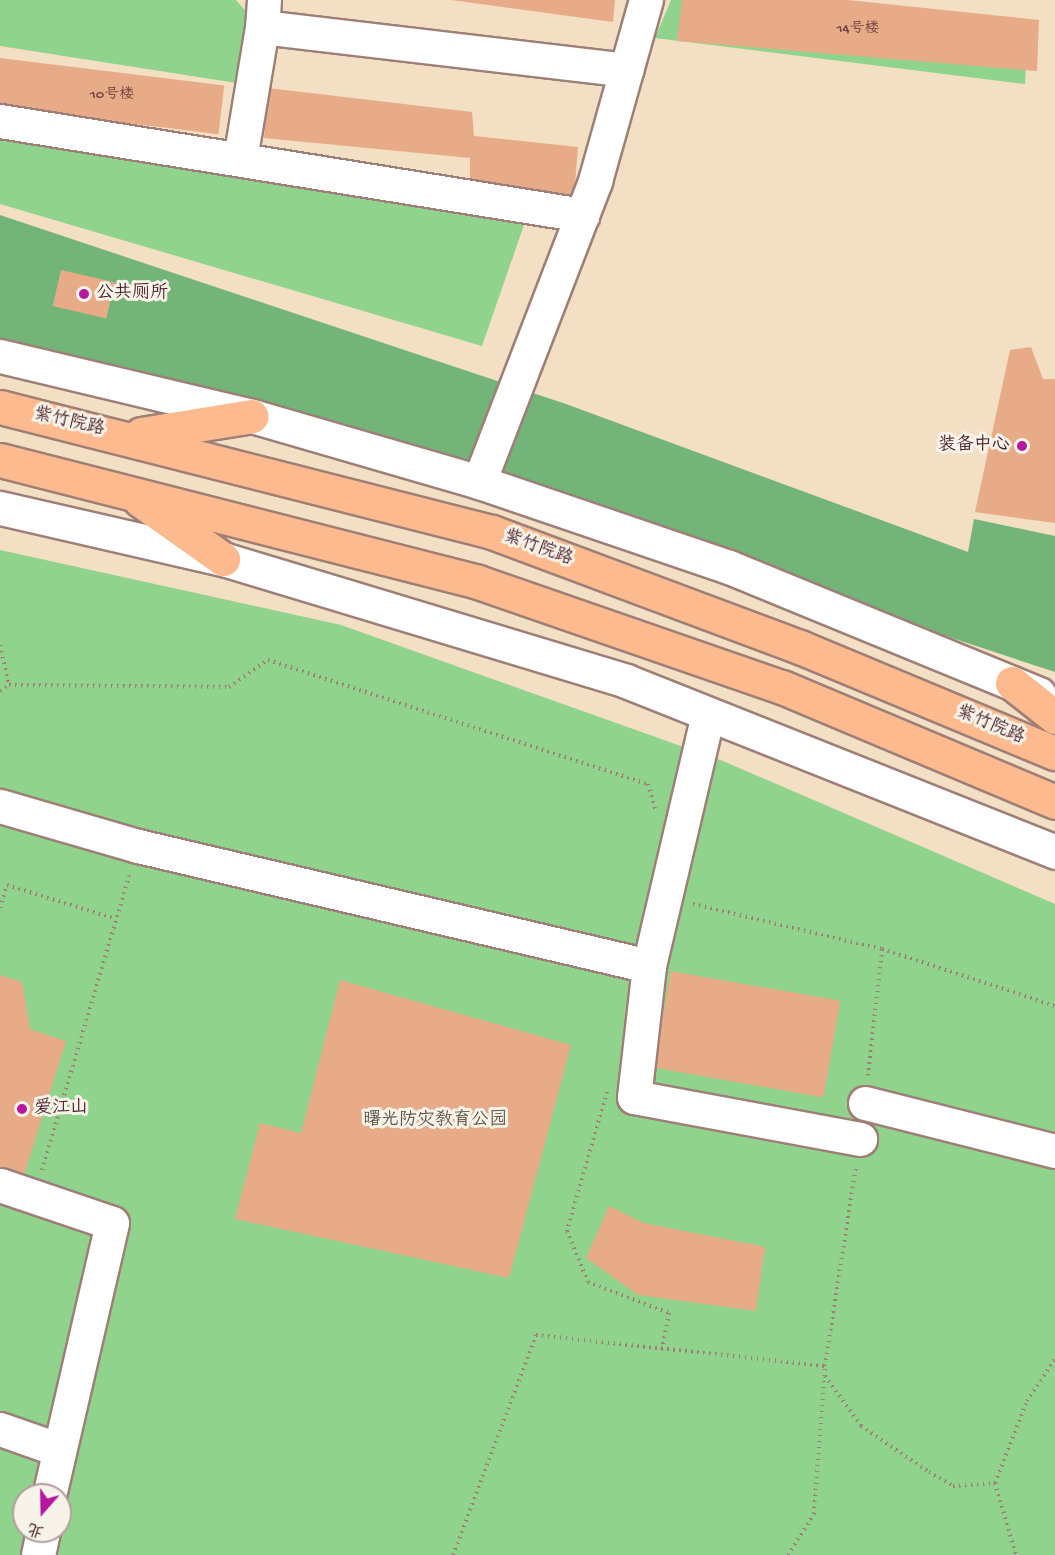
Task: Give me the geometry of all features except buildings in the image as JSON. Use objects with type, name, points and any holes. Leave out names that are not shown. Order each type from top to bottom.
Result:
[{"type":"main road","name":"紫竹院路","points":[[0,407],[129,436],[492,532],[800,647],[1055,753]]},
{"type":"main road","points":[[129,436],[252,416]]},
{"type":"main road","points":[[0,460],[121,487],[478,582],[782,687],[1055,802]]},
{"type":"main road","points":[[121,487],[223,559]]},
{"type":"main road","points":[[1012,683],[1055,717]]},
{"type":"street","points":[[480,482],[582,215],[646,0]]},
{"type":"street","points":[[240,159],[263,14],[626,70]]},
{"type":"street","points":[[0,120],[582,215]]},
{"type":"street","points":[[0,356],[252,416],[480,482],[729,567],[1055,700]]},
{"type":"street","points":[[0,508],[223,559],[626,681],[1055,852]]},
{"type":"street","points":[[708,714],[648,966],[634,1097],[860,1139]]},
{"type":"street","points":[[0,806],[138,846],[648,966]]},
{"type":"street","points":[[865,1103],[1055,1151]]},
{"type":"street","points":[[0,1185],[112,1223],[57,1449],[51,1483]]},
{"type":"street","points":[[0,1430],[57,1449]]},
{"type":"path","points":[[0,645],[9,685]]},
{"type":"path","points":[[0,691],[9,685],[229,687],[268,660],[648,784],[657,815]]},
{"type":"path","points":[[35,1196],[138,846]]},
{"type":"path","points":[[672,868],[696,909],[882,949],[1055,1006]]},
{"type":"path","points":[[0,908],[7,885],[116,921]]},
{"type":"path","points":[[116,921],[126,886]]},
{"type":"path","points":[[865,1103],[882,949]]},
{"type":"path","points":[[634,1097],[603,1091],[567,1230],[588,1282],[669,1313],[662,1348]]},
{"type":"path","points":[[789,1555],[814,1514],[825,1366],[860,1139]]},
{"type":"path","points":[[453,1555],[536,1335],[825,1366]]},
{"type":"path","points":[[1016,1555],[995,1483],[1027,1401],[1055,1359]]},
{"type":"path","points":[[825,1376],[861,1426],[929,1472],[953,1486],[995,1483]]},
{"type":"green space","points":[[0,0],[236,0],[250,16],[243,84],[0,46]]},
{"type":"green space","points":[[671,0],[784,0],[1028,25],[1025,84],[655,38]]},
{"type":"green space","points":[[0,129],[525,222],[482,346],[0,204]]},
{"type":"green space","points":[[0,215],[566,404],[968,552],[974,519],[1055,536],[1055,672],[479,482],[0,345]]},
{"type":"green space","name":"曙光防灾教育公园","points":[[0,550],[341,625],[723,761],[1055,904],[1055,1555],[0,1555]]},
{"type":"place","name":"公共厕所","points":[[84,294]]},
{"type":"place","name":"装备中心","points":[[1022,446]]},
{"type":"place","name":"爱江山","points":[[22,1109]]}]
